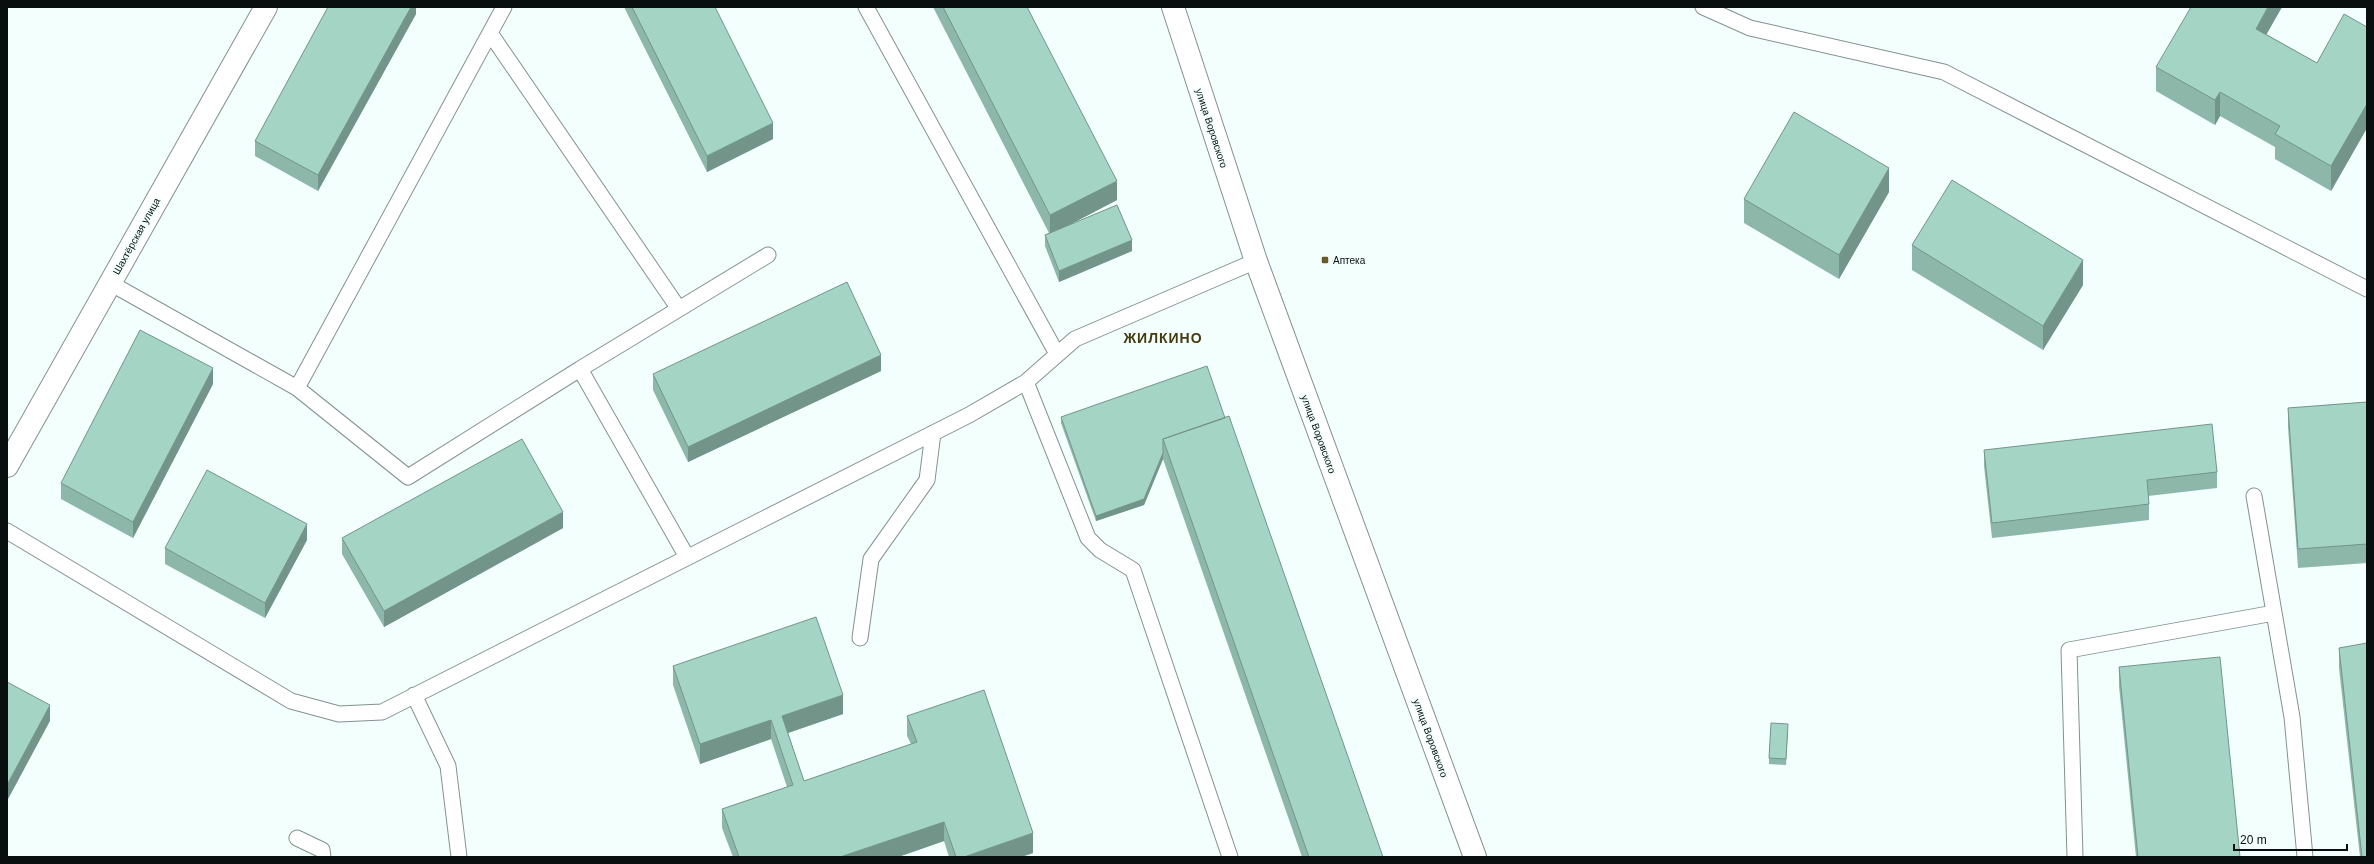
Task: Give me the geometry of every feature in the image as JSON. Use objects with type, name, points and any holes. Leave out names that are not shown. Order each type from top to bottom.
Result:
[{"type":"street","name":"Шахтёрская улица","points":[[7,466],[266,7]]},
{"type":"street","name":"улица Воровского","points":[[1173,7],[1256,261],[1475,857]]},
{"type":"lane","points":[[297,388],[504,7]]},
{"type":"lane","points":[[866,7],[1057,354]]},
{"type":"lane","points":[[1703,7],[1750,28],[1944,72],[2367,289]]},
{"type":"lane","points":[[490,33],[679,309]]},
{"type":"lane","points":[[110,283],[297,388],[408,477],[580,369],[768,255]]},
{"type":"lane","points":[[7,531],[291,701],[339,714],[382,712],[933,433],[1026,382],[1075,339],[1256,261]]},
{"type":"lane","points":[[580,369],[687,558]]},
{"type":"lane","points":[[1026,382],[1088,538],[1100,550],[1133,570],[1230,857]]},
{"type":"lane","points":[[860,638],[871,559],[927,480],[933,433]]},
{"type":"lane","points":[[2254,496],[2292,717],[2305,857]]},
{"type":"lane","points":[[2075,857],[2069,650],[2274,613]]},
{"type":"lane","points":[[414,695],[448,766],[460,857]]},
{"type":"lane","points":[[297,838],[322,850],[323,857]]},
{"type":"building","points":[[328,7],[411,7],[318,175],[255,141]]},
{"type":"building","points":[[632,7],[715,7],[773,123],[707,156]]},
{"type":"building","points":[[943,7],[1027,7],[1117,181],[1050,215]]},
{"type":"building","points":[[2191,7],[2268,7],[2256,29],[2317,63],[2344,14],[2367,27],[2367,104],[2331,166],[2275,134],[2280,126],[2220,92],[2215,100],[2156,67]]},
{"type":"building","points":[[1794,112],[1889,168],[1839,255],[1744,199]]},
{"type":"building","points":[[1952,180],[2083,260],[2043,326],[1912,245]]},
{"type":"building","points":[[1117,205],[1132,240],[1059,271],[1045,235]]},
{"type":"building","points":[[847,282],[881,355],[688,447],[653,374]]},
{"type":"building","points":[[140,330],[213,368],[133,522],[61,483]]},
{"type":"building","points":[[1207,366],[1225,418],[1163,439],[1163,453],[1144,499],[1096,516],[1061,417]]},
{"type":"building","points":[[2367,402],[2367,544],[2298,549],[2288,408]]},
{"type":"building","points":[[1229,416],[1383,857],[1309,857],[1163,439]]},
{"type":"building","points":[[2212,424],[2217,472],[2147,480],[2149,504],[1992,523],[1984,450]]},
{"type":"building","points":[[522,439],[563,512],[384,611],[342,538]]},
{"type":"building","points":[[207,470],[307,524],[265,603],[165,548]]},
{"type":"building","points":[[816,617],[843,695],[782,716],[804,781],[917,742],[907,716],[984,690],[1033,833],[964,857],[956,857],[944,822],[840,857],[739,857],[722,809],[793,785],[771,720],[700,744],[673,666]]},
{"type":"building","points":[[2367,643],[2367,857],[2362,857],[2339,648]]},
{"type":"building","points":[[2220,657],[2240,857],[2138,857],[2119,667]]},
{"type":"building","points":[[7,682],[50,705],[7,785]]},
{"type":"building","points":[[1771,723],[1788,724],[1786,759],[1769,758]]},
{"type":"place","name":"Аптека","points":[[1325,260]]},
{"type":"district","name":"ЖИЛКИНО","points":[[1163,338]]}]
